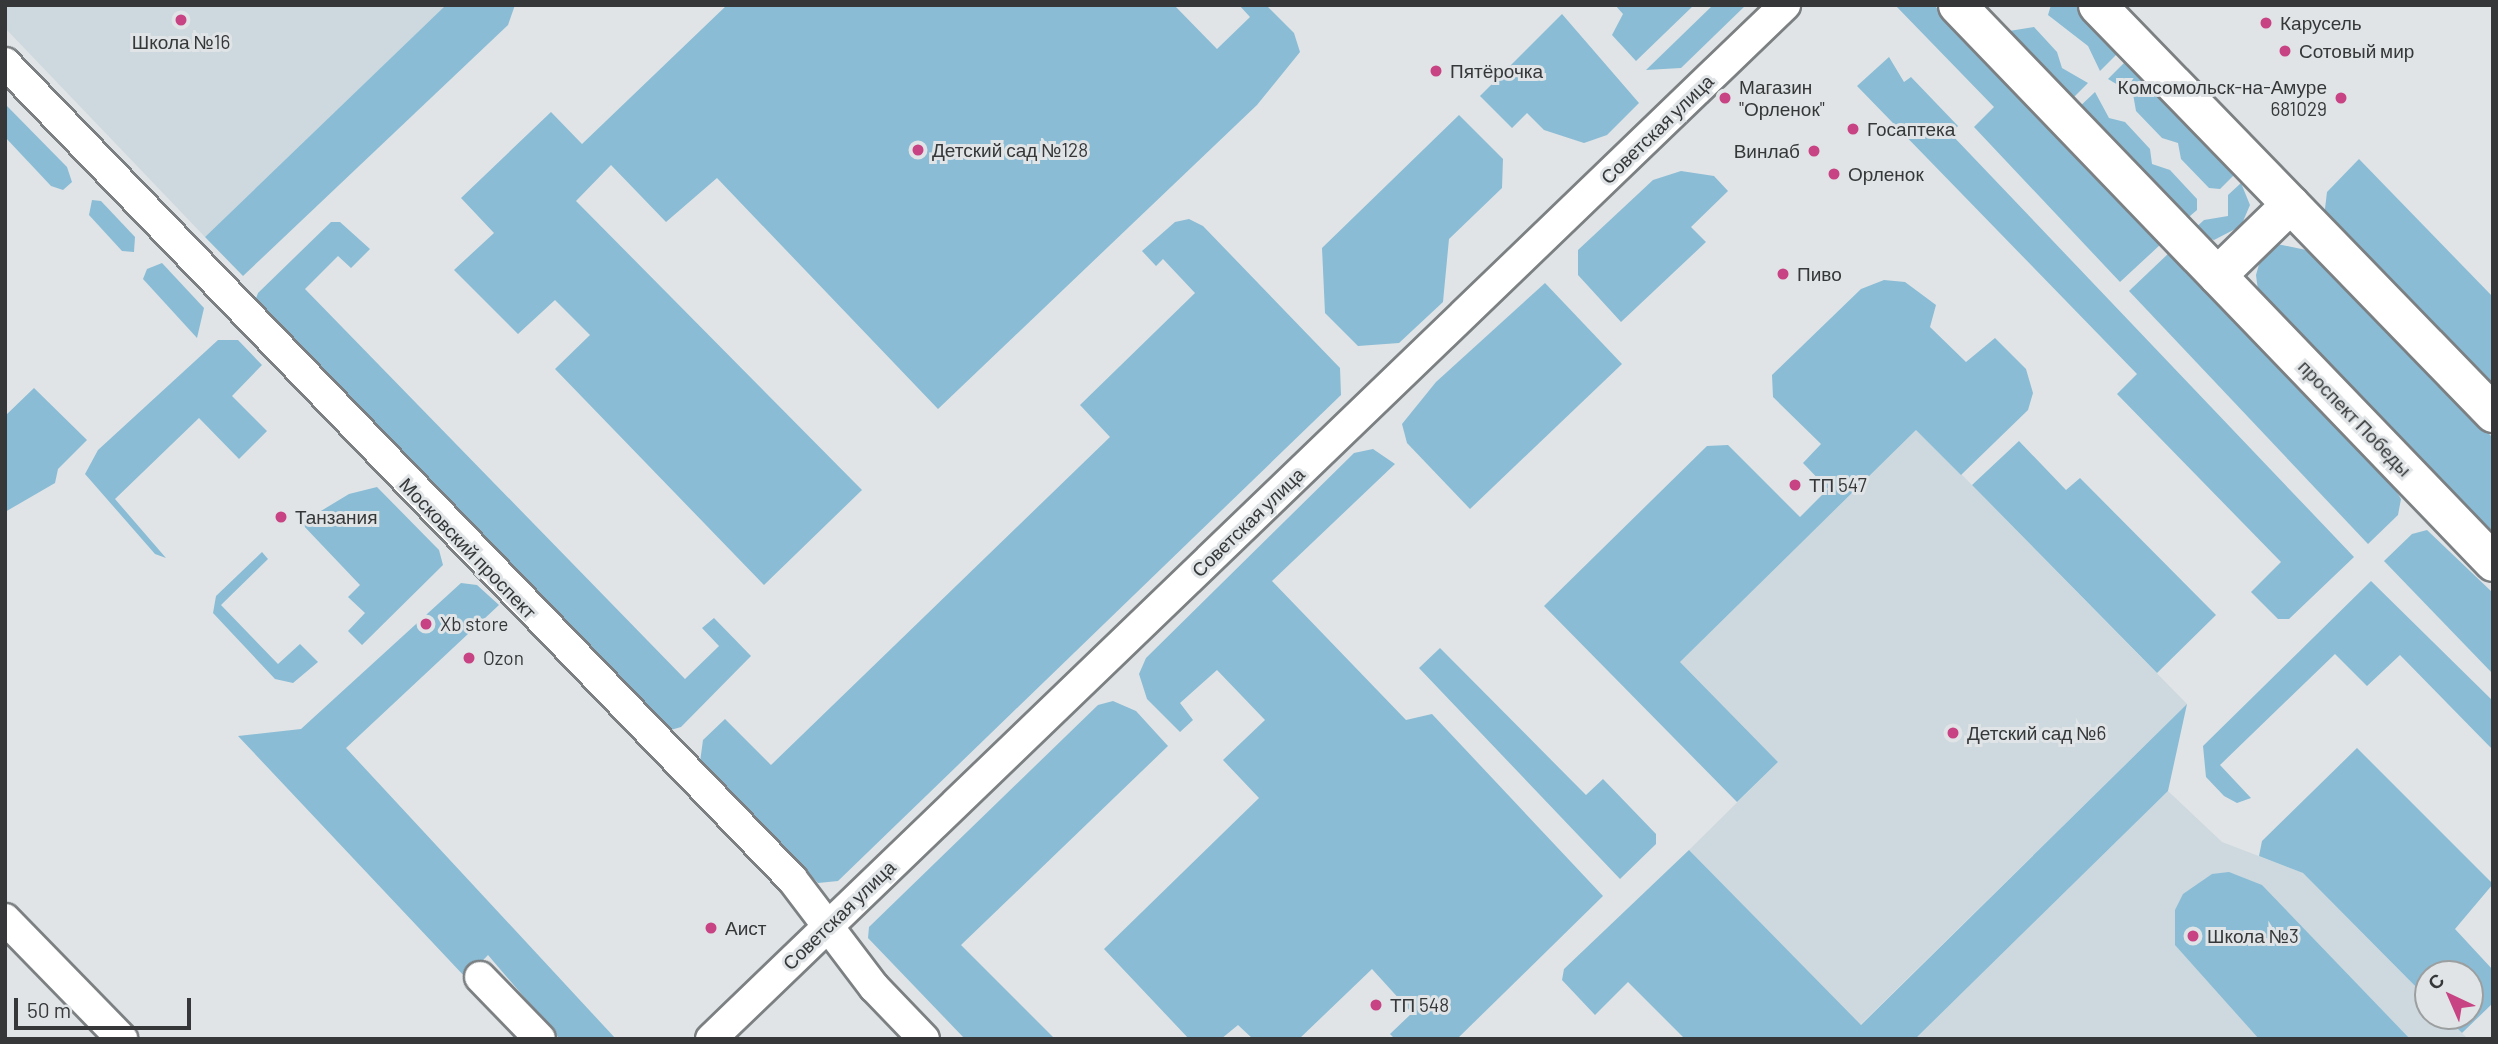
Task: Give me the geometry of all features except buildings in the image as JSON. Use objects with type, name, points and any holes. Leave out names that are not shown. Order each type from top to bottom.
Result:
[{"type":"main road","name":"проспект Победы","points":[[1957,5],[2493,562]]},
{"type":"main road","points":[[2097,5],[2493,413]]},
{"type":"main road","points":[[2217,275],[2290,204]]},
{"type":"street","name":"Советская улица","points":[[710,1039],[1785,5]]},
{"type":"street","name":"Московский проспект","points":[[5,63],[792,879],[828,928],[925,1039]]},
{"type":"street","points":[[5,919],[122,1039]]},
{"type":"street","points":[[480,977],[540,1039]]},
{"type":"shaded area","points":[[5,5],[446,5],[205,237],[5,28]]},
{"type":"shaded area","points":[[446,5],[515,5],[508,25],[243,276],[205,237]]},
{"type":"shaded area","points":[[727,5],[1174,5],[1217,49],[1250,17],[1239,5],[1266,5],[1294,33],[1300,52],[1257,105],[938,409],[717,178],[666,222],[611,165],[576,201],[862,490],[764,585],[555,369],[590,335],[555,300],[518,334],[454,270],[494,233],[461,198],[551,112],[582,144]]},
{"type":"shaded area","points":[[1615,5],[1694,5],[1636,61],[1612,35],[1623,14]]},
{"type":"shaded area","points":[[1713,5],[1746,5],[1681,68],[1646,70]]},
{"type":"shaded area","points":[[1895,5],[1934,5],[2161,244],[2120,282],[1974,127],[1994,107]]},
{"type":"shaded area","points":[[2051,5],[2075,5],[2118,53],[2100,71],[2088,46],[2048,15]]},
{"type":"shaded area","points":[[1562,14],[1639,103],[1607,135],[1584,143],[1544,130],[1527,113],[1512,128],[1480,96]]},
{"type":"shaded area","points":[[2034,27],[2057,52],[2062,68],[2088,83],[2068,103],[2003,32]]},
{"type":"shaded area","points":[[1889,57],[1904,82],[1911,77],[1958,126],[1951,134],[2354,557],[2289,619],[2278,619],[2251,592],[2281,562],[2117,394],[2137,374],[1857,86]]},
{"type":"shaded area","points":[[2126,61],[2234,175],[2220,189],[2209,188],[2181,159],[2178,143],[2162,138],[2136,111],[2133,94],[2108,79]]},
{"type":"shaded area","points":[[2095,92],[2109,118],[2125,122],[2150,149],[2152,164],[2170,170],[2197,199],[2197,210],[2183,222],[2075,111]]},
{"type":"shaded area","points":[[5,104],[67,167],[72,182],[63,190],[51,186],[5,137]]},
{"type":"shaded area","points":[[1459,115],[1503,159],[1502,188],[1449,239],[1443,302],[1399,343],[1358,346],[1325,313],[1322,248]]},
{"type":"shaded area","points":[[2359,159],[2493,297],[2493,397],[2324,217],[2327,192]]},
{"type":"shaded area","points":[[1681,171],[1714,176],[1728,191],[1691,227],[1706,242],[1621,322],[1578,275],[1578,250],[1653,180]]},
{"type":"shaded area","points":[[2241,183],[2250,205],[2241,226],[2214,240],[2191,232],[2204,220],[2228,216],[2228,195]]},
{"type":"shaded area","points":[[92,200],[101,201],[135,237],[134,252],[122,251],[89,215]]},
{"type":"shaded area","points":[[1189,219],[1203,226],[1340,368],[1341,395],[838,881],[818,883],[700,762],[703,740],[725,719],[771,765],[1110,437],[1080,405],[1195,293],[1163,259],[1156,266],[1142,251],[1175,222]]},
{"type":"shaded area","points":[[331,222],[340,222],[370,249],[351,268],[338,256],[305,289],[685,679],[719,646],[702,628],[714,618],[751,656],[681,727],[664,732],[251,312],[258,293]]},
{"type":"shaded area","points":[[2277,244],[2311,251],[2493,438],[2493,550],[2260,306],[2256,275],[2261,257]]},
{"type":"shaded area","points":[[2170,252],[2395,489],[2401,499],[2398,515],[2368,544],[2129,291]]},
{"type":"shaded area","points":[[162,263],[204,308],[197,338],[143,279],[147,269]]},
{"type":"shaded area","points":[[1884,280],[1905,282],[1936,305],[1930,327],[1966,362],[1995,338],[2026,369],[2033,393],[2028,410],[1961,475],[1916,430],[1680,662],[1778,762],[1737,802],[1544,606],[1707,446],[1728,445],[1800,517],[1828,489],[1803,463],[1821,444],[1773,397],[1772,375],[1861,289]]},
{"type":"shaded area","points":[[1545,283],[1622,364],[1470,509],[1407,443],[1402,424],[1436,382]]},
{"type":"shaded area","points":[[218,340],[238,340],[262,365],[232,396],[267,431],[239,459],[199,418],[115,499],[166,558],[155,554],[85,474],[98,450]]},
{"type":"shaded area","points":[[34,388],[87,440],[58,469],[55,483],[5,512],[5,416]]},
{"type":"shaded area","name":"Детский сад №6","points":[[1917,429],[2187,704],[1860,1025],[1689,850],[1778,762],[1680,662]]},
{"type":"shaded area","points":[[2019,441],[2066,490],[2080,478],[2216,615],[2157,673],[1972,485]]},
{"type":"shaded area","points":[[1373,449],[1395,464],[1272,581],[1406,720],[1432,714],[1603,896],[1457,1039],[1395,1039],[1390,1034],[1412,1013],[1372,969],[1299,1039],[1253,1039],[1238,1025],[1221,1039],[1189,1039],[1104,949],[1259,798],[1223,760],[1265,720],[1217,670],[1180,703],[1193,720],[1180,732],[1147,699],[1139,674],[1146,658],[1354,453]]},
{"type":"shaded area","points":[[377,487],[439,550],[443,565],[362,645],[348,631],[365,613],[348,597],[360,585],[301,523],[349,494]]},
{"type":"shaded area","points":[[2427,530],[2493,593],[2493,674],[2384,561],[2412,534]]},
{"type":"shaded area","points":[[262,552],[268,559],[221,605],[278,664],[300,644],[318,662],[293,683],[275,679],[213,613],[216,596]]},
{"type":"shaded area","points":[[2371,581],[2493,701],[2493,750],[2400,655],[2367,686],[2335,654],[2220,765],[2251,798],[2237,803],[2224,796],[2206,777],[2203,746]]},
{"type":"shaded area","points":[[461,583],[477,585],[499,605],[346,748],[616,1039],[560,1039],[488,955],[466,978],[238,736],[301,729]]},
{"type":"shaded area","points":[[1440,648],[1586,795],[1603,779],[1656,834],[1656,844],[1620,879],[1419,668]]},
{"type":"shaded area","points":[[1113,701],[1136,711],[1168,746],[961,945],[1055,1039],[965,1039],[868,938],[869,927],[1098,705]]},
{"type":"shaded area","points":[[2187,704],[2168,791],[1915,1039],[1685,1039],[1628,982],[1595,1015],[1562,980],[1564,969],[1689,850],[1861,1025]]},
{"type":"shaded area","points":[[2357,748],[2493,884],[2455,929],[2484,960],[2414,960],[2414,985],[2303,873],[2259,856],[2262,841]]},
{"type":"shaded area","name":"Школа №3","points":[[2168,791],[2222,842],[2303,873],[2414,985],[2414,1030],[2459,1030],[2468,1039],[1915,1039]]},
{"type":"shaded area","points":[[2229,872],[2262,885],[2410,1039],[2259,1039],[2175,945],[2175,910],[2183,894],[2212,874]]},
{"type":"shaded area","points":[[2484,960],[2493,970],[2493,1003],[2484,1012]]},
{"type":"place","name":"Школа №16","points":[[181,20]]},
{"type":"place","name":"Карусель","points":[[2266,23]]},
{"type":"place","name":"Сотовый мир","points":[[2285,51]]},
{"type":"place","name":"Пятёрочка","points":[[1436,71]]},
{"type":"place","name":"Магазин \"Орленок\"","points":[[1725,98]]},
{"type":"place","name":"Комсомольск-на-Амуре 681029","points":[[2341,98]]},
{"type":"place","name":"Госаптека","points":[[1853,129]]},
{"type":"place","name":"Детский сад №128","points":[[918,150]]},
{"type":"place","name":"Винлаб","points":[[1814,151]]},
{"type":"place","name":"Орленок","points":[[1834,174]]},
{"type":"place","name":"Пиво","points":[[1783,274]]},
{"type":"place","name":"ТП 547","points":[[1795,485]]},
{"type":"place","name":"Танзания","points":[[281,517]]},
{"type":"place","name":"Xb store","points":[[426,624]]},
{"type":"place","name":"Ozon","points":[[469,658]]},
{"type":"place","name":"Детский сад №6","points":[[1953,733]]},
{"type":"place","name":"Аист","points":[[711,928]]},
{"type":"place","name":"Школа №3","points":[[2193,936]]},
{"type":"place","name":"ТП 548","points":[[1376,1005]]}]
